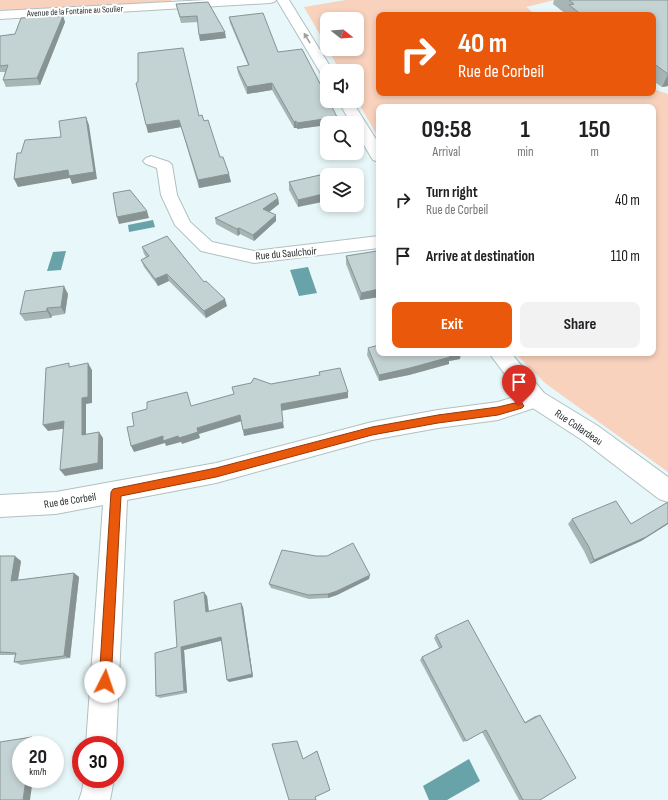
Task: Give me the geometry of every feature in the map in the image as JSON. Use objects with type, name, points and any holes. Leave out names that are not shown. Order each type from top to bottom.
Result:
[{"type":"street","name":"Avenue de la Fontaine au Soulier","points":[[0,15],[270,0]]},
{"type":"street","points":[[284,0],[322,64]]},
{"type":"street","points":[[349,108],[376,152]]},
{"type":"street","name":"Rue du Saulchoir","points":[[151,161],[164,165],[169,195],[183,225],[207,246],[254,257],[376,242]]},
{"type":"street","name":"Rue Collardeau","points":[[501,356],[536,399],[590,434],[668,491]]},
{"type":"street","name":"Rue de Corbeil","points":[[0,506],[56,503],[216,473],[372,431],[438,419],[498,411],[536,399]]},
{"type":"street","points":[[102,736],[116,492]]},
{"type":"street","points":[[94,800],[97,795],[98,788]]},
{"type":"shaded area","points":[[0,0],[171,0],[172,3],[0,11]]},
{"type":"shaded area","points":[[346,0],[555,0],[526,7],[532,12],[376,12],[376,96],[656,96],[656,90],[668,94],[668,472],[545,383],[518,356],[656,356],[656,104],[376,104],[376,134],[362,108],[364,108],[364,64],[336,64],[332,56],[364,56],[364,12],[320,12],[320,35],[304,7]]},
{"type":"water","points":[[153,220],[155,227],[129,232],[128,225]]},
{"type":"water","points":[[66,251],[61,270],[47,271],[53,252]]},
{"type":"water","points":[[308,267],[317,293],[299,296],[290,270]]},
{"type":"water","points":[[469,759],[480,781],[447,800],[429,800],[423,786]]},
{"type":"building","points":[[569,0],[668,0],[668,74],[656,65],[656,12],[578,12],[569,5],[574,4]]},
{"type":"building","points":[[208,2],[225,32],[199,35],[197,16],[180,17],[176,4]]},
{"type":"building","points":[[263,13],[278,52],[302,49],[320,84],[320,108],[332,108],[336,116],[320,116],[320,120],[297,123],[296,121],[294,122],[272,83],[247,87],[237,67],[249,65],[229,17]]},
{"type":"building","points":[[63,16],[37,78],[3,80],[8,65],[0,66],[0,36],[15,34],[21,18]]},
{"type":"building","points":[[183,48],[199,116],[202,115],[204,121],[208,120],[220,157],[223,157],[229,174],[198,180],[179,120],[146,125],[136,83],[138,82],[138,53]]},
{"type":"building","points":[[86,117],[94,172],[69,176],[68,170],[14,179],[17,153],[21,153],[25,140],[61,137],[59,121]]},
{"type":"building","points":[[320,175],[320,195],[298,200],[289,182]]},
{"type":"building","points":[[130,190],[147,211],[117,217],[113,193]]},
{"type":"building","points":[[275,193],[278,198],[263,209],[276,215],[253,235],[215,218]]},
{"type":"building","points":[[167,236],[204,282],[206,281],[225,299],[204,311],[167,274],[155,279],[141,260],[149,256],[142,247]]},
{"type":"building","points":[[376,251],[376,290],[361,293],[346,256]]},
{"type":"building","points":[[64,286],[61,307],[47,308],[47,311],[20,314],[25,291]]},
{"type":"building","points":[[376,346],[376,356],[450,357],[379,375],[368,348]]},
{"type":"building","points":[[69,363],[69,367],[88,363],[88,397],[82,398],[82,435],[99,432],[98,463],[60,470],[64,421],[43,425],[46,368]]},
{"type":"building","points":[[340,368],[348,392],[281,404],[283,422],[243,430],[240,415],[197,428],[198,432],[179,438],[178,436],[163,441],[163,436],[131,446],[127,427],[134,426],[132,413],[147,409],[147,402],[187,392],[191,406],[234,394],[232,387],[251,383],[254,378],[271,384],[320,375],[319,372]]},
{"type":"building","points":[[616,501],[631,524],[668,502],[668,523],[646,537],[594,560],[589,547],[572,519]]},
{"type":"building","points":[[353,543],[370,575],[328,594],[308,595],[269,584],[282,550],[316,556],[327,556]]},
{"type":"building","points":[[0,556],[15,556],[11,581],[74,573],[64,656],[14,662],[16,653],[0,652]]},
{"type":"building","points":[[204,592],[206,612],[241,603],[252,674],[227,680],[221,637],[181,647],[184,691],[156,696],[155,653],[177,647],[174,601]]},
{"type":"building","points":[[468,620],[525,723],[540,715],[576,778],[540,800],[523,800],[486,730],[466,741],[422,657],[442,647],[436,635]]},
{"type":"building","points":[[12,740],[12,788],[25,788],[23,800],[0,800],[0,742]]},
{"type":"building","points":[[297,741],[303,759],[317,751],[330,790],[315,797],[316,800],[289,800],[272,744]]},
{"type":"route","points":[[105,682],[116,492],[216,473],[372,431],[438,419],[498,411],[519,406]]}]
